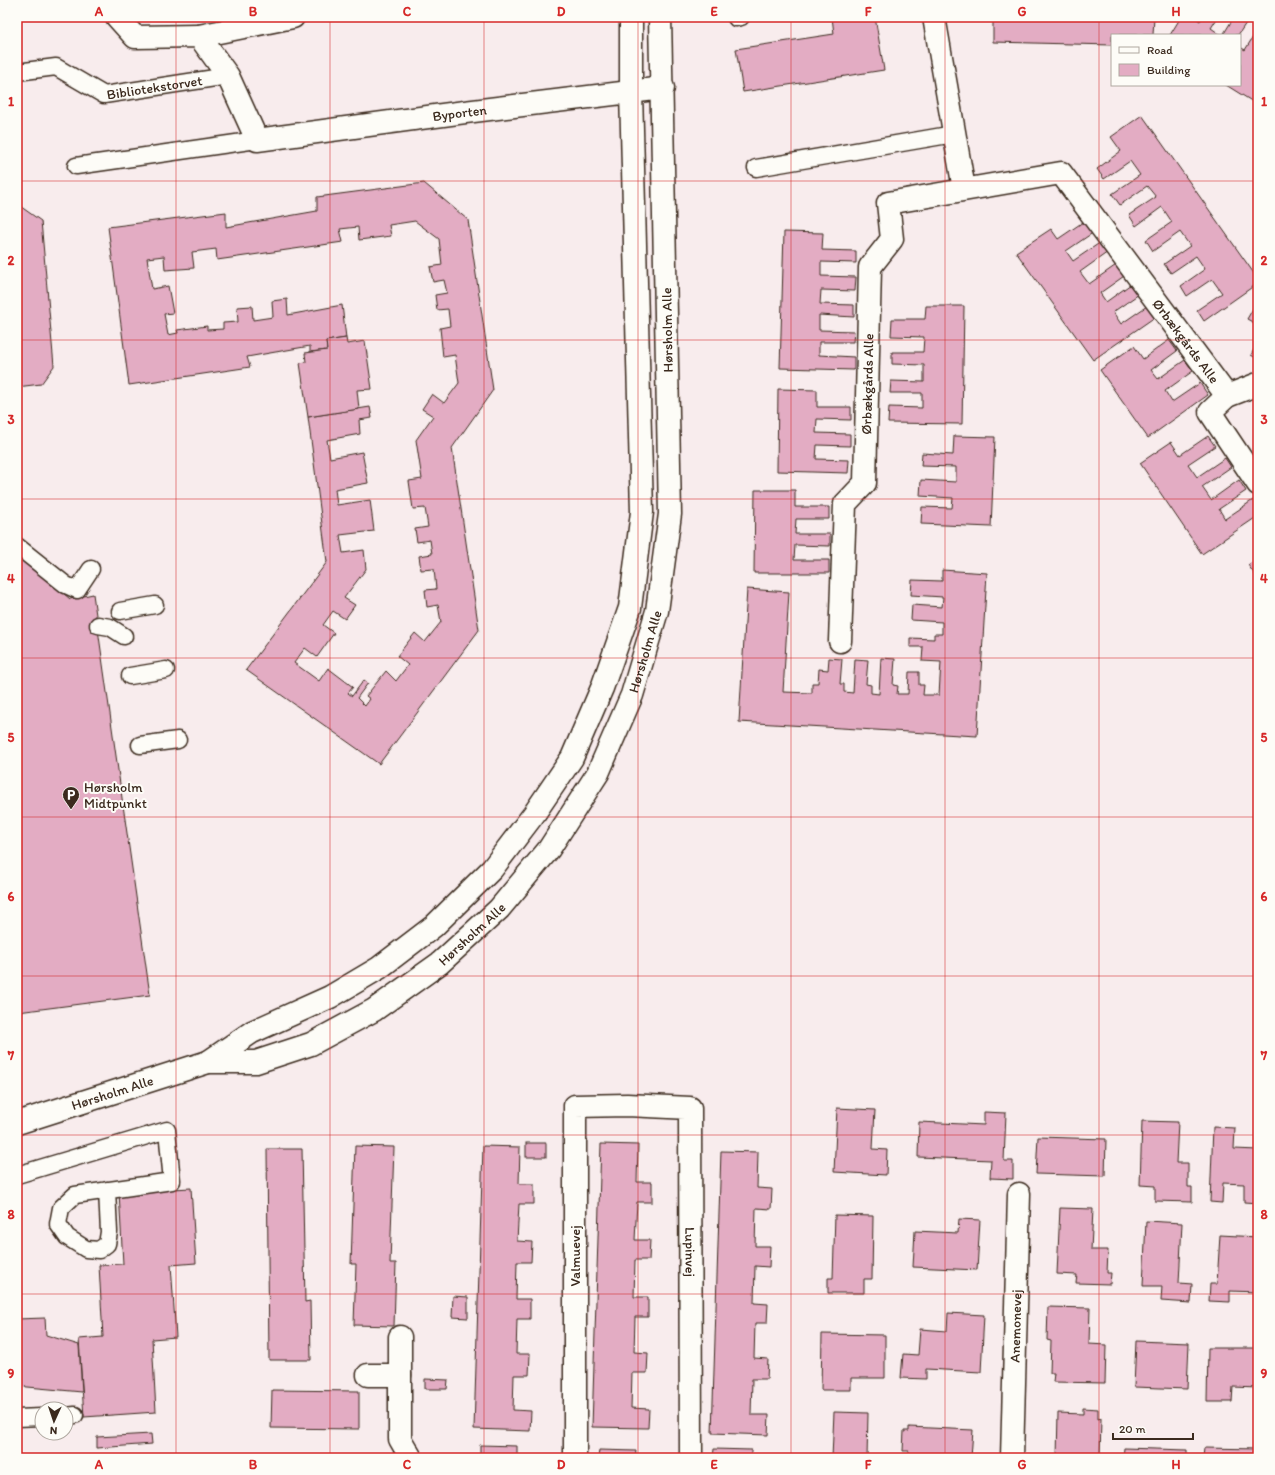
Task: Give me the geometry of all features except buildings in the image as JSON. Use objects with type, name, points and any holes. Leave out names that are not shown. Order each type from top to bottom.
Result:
[{"type":"street","points":[[117,17],[135,37],[199,36],[293,17]]},
{"type":"street","name":"Hørsholm Alle","points":[[17,1123],[208,1062],[252,1032],[330,997],[379,968],[434,926],[492,869],[534,814],[572,758],[602,688],[630,608],[642,512],[631,92],[631,17]]},
{"type":"street","name":"Hørsholm Alle","points":[[208,1062],[256,1062],[311,1044],[374,1010],[440,963],[499,909],[549,849],[598,773],[632,695],[657,612],[670,514],[663,88],[660,17]]},
{"type":"street","points":[[934,17],[964,189]]},
{"type":"street","name":"Bibliotekstorvet","points":[[199,36],[228,76],[257,140]]},
{"type":"street","name":"Byporten","points":[[257,140],[464,112],[663,88]]},
{"type":"street","name":"Ørbækgårds Alle","points":[[840,641],[845,504],[865,483],[870,268],[892,239],[888,203],[1061,173],[1227,396]]},
{"type":"street","name":"Ørbækgårds Alle","points":[[1258,384],[1227,396],[1210,412],[1258,484]]},
{"type":"street","name":"Valmuevej","points":[[575,1458],[575,1106],[627,1105]]},
{"type":"street","name":"Lupinvej","points":[[627,1105],[690,1108],[691,1458]]},
{"type":"street","name":"Anemonevej","points":[[1012,1458],[1019,1194]]},
{"type":"street","points":[[400,1336],[400,1439],[410,1458]]},
{"type":"street","points":[[368,1375],[400,1375]]},
{"type":"lane","name":"Bibliotekstorvet","points":[[17,72],[56,67],[104,95],[228,76]]},
{"type":"lane","points":[[756,168],[954,134]]},
{"type":"lane","points":[[76,166],[257,140]]},
{"type":"lane","points":[[17,546],[66,584],[77,590],[91,569]]},
{"type":"lane","points":[[120,611],[155,605]]},
{"type":"lane","points":[[98,625],[110,626],[124,636]]},
{"type":"lane","points":[[130,676],[166,670]]},
{"type":"lane","points":[[140,745],[178,740]]},
{"type":"lane","points":[[17,1175],[167,1130],[172,1181],[107,1190]]},
{"type":"lane","points":[[17,1418],[34,1417]]},
{"type":"place","name":"Hørsholm Midtpunkt","points":[[71,810]]}]
